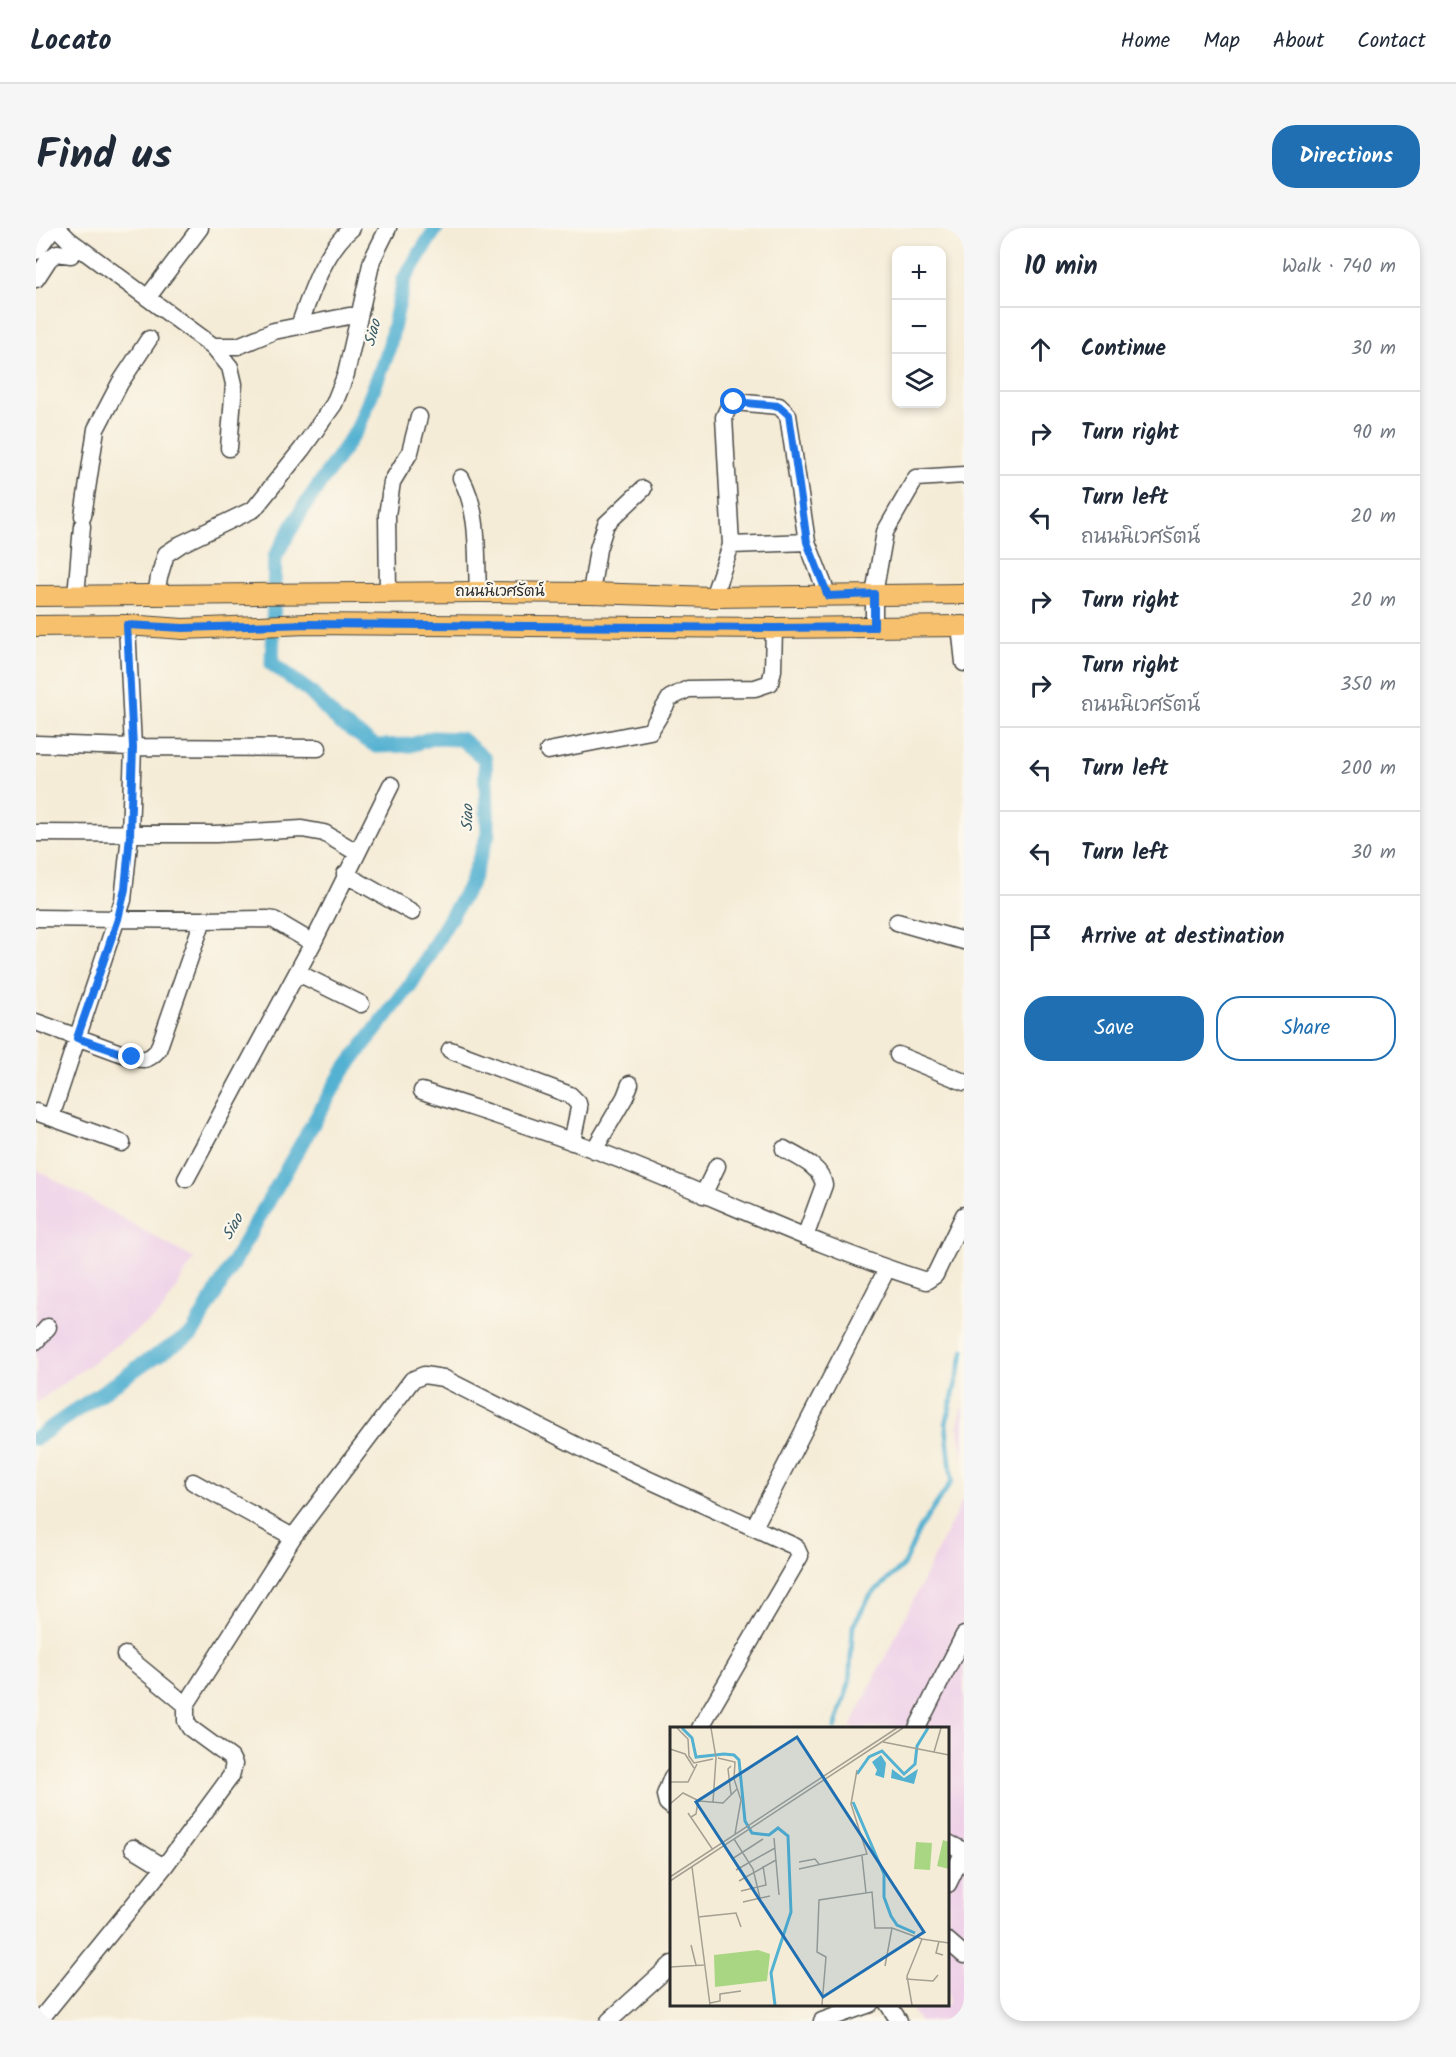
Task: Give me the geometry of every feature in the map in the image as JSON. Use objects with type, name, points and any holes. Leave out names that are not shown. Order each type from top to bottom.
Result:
[{"type":"main road","name":"ถนนนิเวศรัตน์","points":[[36,596],[478,592],[713,597],[964,594]]},
{"type":"main road","points":[[36,626],[127,625],[183,628],[308,624],[774,628],[962,626]]},
{"type":"street","points":[[36,251],[55,228],[213,346],[230,367],[234,384],[229,448]]},
{"type":"street","points":[[148,297],[200,228]]},
{"type":"street","points":[[299,326],[320,271],[346,233],[352,228]]},
{"type":"street","points":[[156,596],[166,554],[181,544],[254,509],[302,449],[334,404],[346,374],[372,260],[388,228]]},
{"type":"street","points":[[36,279],[49,259],[57,253],[71,255],[79,247]]},
{"type":"street","points":[[213,346],[238,346],[274,331],[349,316],[360,316]]},
{"type":"street","points":[[76,596],[82,521],[96,429],[120,383],[149,339]]},
{"type":"street","points":[[713,597],[731,545],[724,417],[730,404],[734,402],[779,406],[789,415],[807,542],[828,596]]},
{"type":"street","points":[[388,593],[387,515],[392,482],[410,452],[419,417]]},
{"type":"street","points":[[874,627],[874,594],[885,532],[916,478],[964,476]]},
{"type":"street","points":[[461,478],[469,492],[475,512],[478,592]]},
{"type":"street","points":[[591,593],[598,549],[606,524],[643,489]]},
{"type":"street","points":[[731,545],[807,542]]},
{"type":"street","points":[[122,1143],[44,1115],[77,1038],[118,919],[125,889],[130,835],[133,747],[127,625]]},
{"type":"street","points":[[962,626],[964,663]]},
{"type":"street","points":[[548,751],[650,731],[669,698],[688,689],[755,688],[770,683],[773,670],[774,628]]},
{"type":"street","points":[[36,744],[318,748]]},
{"type":"street","points":[[186,1179],[298,973],[391,785]]},
{"type":"street","points":[[36,833],[216,834],[303,829],[324,833],[356,852]]},
{"type":"street","points":[[345,874],[412,912]]},
{"type":"street","points":[[36,918],[274,920],[313,943]]},
{"type":"street","points":[[36,1022],[132,1057],[144,1060],[151,1058],[158,1050],[203,920]]},
{"type":"street","points":[[897,922],[964,940]]},
{"type":"street","points":[[298,973],[361,1004]]},
{"type":"street","points":[[450,1050],[570,1095],[578,1103],[579,1108],[572,1142]]},
{"type":"street","points":[[898,1055],[964,1083]]},
{"type":"street","points":[[594,1149],[625,1097],[630,1084]]},
{"type":"street","points":[[422,1091],[594,1149],[805,1237],[887,1269],[926,1281],[935,1275],[964,1215]]},
{"type":"street","points":[[784,1149],[816,1169],[824,1185],[805,1237]]},
{"type":"street","points":[[703,1195],[717,1166]]},
{"type":"street","points":[[754,1527],[887,1269]]},
{"type":"street","points":[[36,1341],[48,1327]]},
{"type":"street","points":[[39,2021],[164,1866],[233,1771],[234,1764],[231,1758],[190,1728],[186,1721],[186,1705],[292,1537],[412,1380],[424,1375],[444,1378],[599,1457],[796,1547],[800,1556],[701,1727]]},
{"type":"street","points":[[193,1482],[292,1537]]},
{"type":"street","points":[[918,1727],[964,1636]]},
{"type":"street","points":[[125,1655],[186,1705]]},
{"type":"street","points":[[670,1782],[664,1795],[670,1805]]},
{"type":"street","points":[[949,1843],[964,1851],[949,1882]]},
{"type":"street","points":[[133,1848],[164,1866]]},
{"type":"street","points":[[949,1942],[964,1955]]},
{"type":"street","points":[[609,2021],[670,1966]]},
{"type":"street","points":[[822,2021],[864,2006]]},
{"type":"street","points":[[889,2006],[899,2021]]},
{"type":"shaded area","points":[[36,1169],[194,1259],[160,1314],[36,1403]]},
{"type":"shaded area","points":[[964,1402],[964,1458],[958,1425]]},
{"type":"shaded area","points":[[964,1497],[964,2021],[919,2021],[909,2006],[949,2006],[949,1727],[850,1727]]},
{"type":"waterway","name":"Siao","points":[[36,1438],[143,1364],[192,1334],[342,1073],[411,984],[470,885],[488,834],[485,759],[461,739],[432,738],[411,745],[376,746],[339,722],[310,692],[272,664],[275,557],[303,508],[358,428],[388,352],[404,279],[436,228]]},
{"type":"waterway","points":[[835,1727],[849,1684],[853,1626],[870,1596],[903,1566],[920,1528],[952,1481],[946,1424],[964,1350]]},
{"type":"route","points":[[132,1057],[77,1038],[118,919],[125,889],[130,835],[133,747],[127,625],[183,628],[308,624],[874,627],[874,594],[828,596],[807,542],[789,415],[779,406],[734,402]]}]
